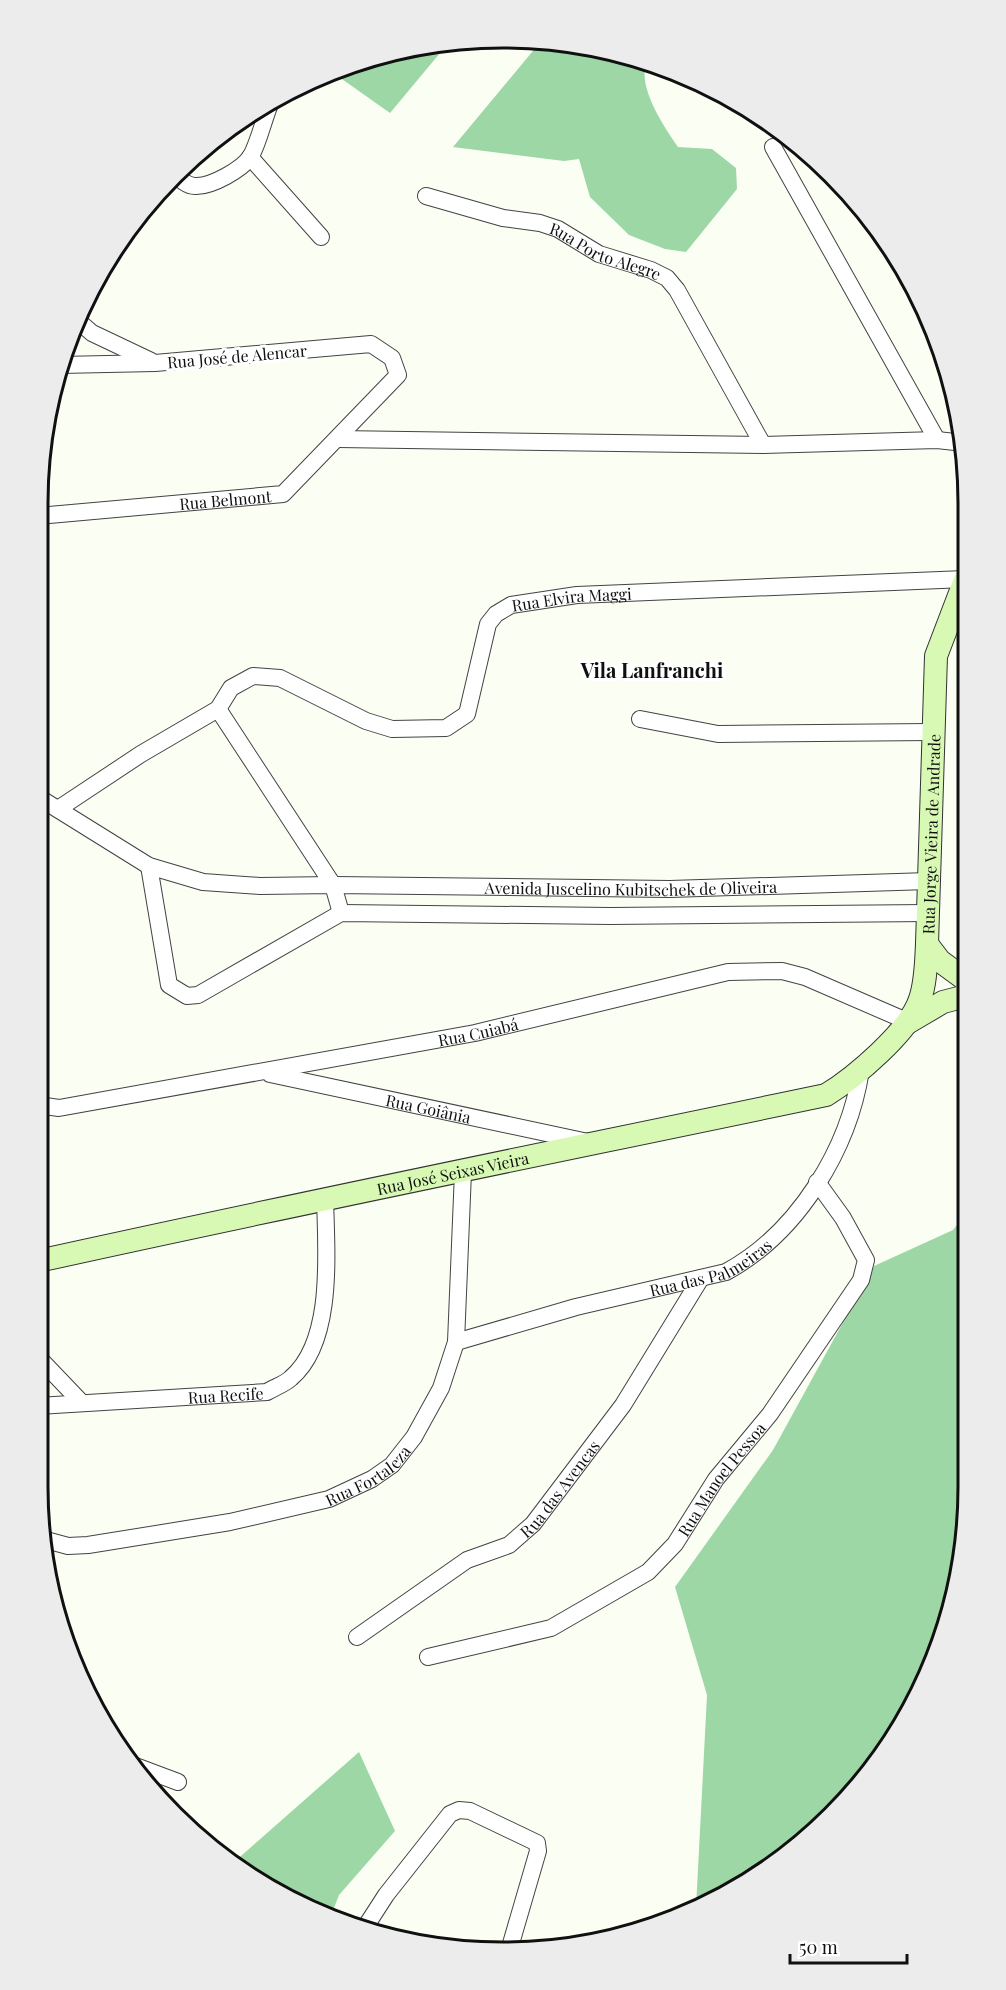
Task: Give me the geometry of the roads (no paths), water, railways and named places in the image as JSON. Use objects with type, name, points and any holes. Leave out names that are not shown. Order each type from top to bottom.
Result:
[{"type":"street","points":[[181,181],[196,186],[210,183],[236,169],[250,157],[266,115]]},
{"type":"street","points":[[773,147],[937,440]]},
{"type":"street","points":[[250,157],[321,237]]},
{"type":"street","name":"Rua Porto Alegre","points":[[426,196],[503,218],[549,226],[599,254],[651,270],[667,278],[677,290],[763,445]]},
{"type":"street","points":[[84,326],[92,333],[155,363]]},
{"type":"street","name":"Rua José de Alencar","points":[[70,365],[155,363],[371,344],[392,358],[398,375]]},
{"type":"street","name":"Rua Belmont","points":[[48,515],[283,494],[398,375]]},
{"type":"street","points":[[338,439],[763,445],[937,440],[954,442]]},
{"type":"street","name":"Rua Elvira Maggi","points":[[218,709],[231,688],[253,676],[280,678],[366,721],[392,729],[446,728],[467,714],[488,624],[496,614],[512,605],[577,595],[958,580]]},
{"type":"street","name":"Rua Jorge Vieira de Andrade","points":[[861,1070],[909,1022],[920,1001],[927,944],[936,656],[958,598]]},
{"type":"street","points":[[58,809],[141,754],[218,709],[333,885],[341,913],[198,995],[187,996],[169,985],[149,866]]},
{"type":"street","points":[[640,719],[718,734],[932,732]]},
{"type":"street","name":"Avenida Juscelino Kubitschek de Oliveira","points":[[48,803],[149,866],[203,882],[260,886],[670,889],[929,882]]},
{"type":"street","points":[[670,889],[672,916]]},
{"type":"street","name":"Avenida Juscelino Kubitschek de Oliveira","points":[[341,913],[672,916],[928,913]]},
{"type":"street","points":[[927,944],[940,961],[958,974]]},
{"type":"street","name":"Rua Cuiabá","points":[[48,1106],[59,1108],[475,1033],[700,978],[756,970],[806,977],[909,1022]]},
{"type":"street","points":[[909,1022],[943,1002],[958,998]]},
{"type":"street","name":"Rua José Seixas Vieira","points":[[48,1259],[325,1197],[463,1172],[826,1095],[861,1070]]},
{"type":"street","name":"Rua das Palmeiras","points":[[456,1342],[576,1307],[726,1272],[748,1260],[802,1206],[817,1182],[848,1125],[857,1095],[861,1070]]},
{"type":"street","name":"Rua Goiânia","points":[[261,1072],[594,1144]]},
{"type":"street","name":"Rua Fortaleza","points":[[52,1542],[68,1546],[88,1545],[230,1522],[329,1499],[352,1490],[392,1465],[414,1437],[441,1388],[456,1342],[463,1172]]},
{"type":"street","name":"Rua Manoel Pessoa","points":[[428,1657],[551,1628],[648,1572],[675,1544],[716,1479],[770,1414],[861,1280],[866,1260],[843,1218],[817,1182]]},
{"type":"street","name":"Rua Recife","points":[[48,1405],[267,1392],[291,1378],[308,1358],[318,1333],[324,1300],[325,1197]]},
{"type":"street","name":"Rua das Avencas","points":[[357,1637],[466,1560],[508,1545],[533,1524],[623,1405],[701,1278]]},
{"type":"street","points":[[48,1367],[81,1402]]},
{"type":"street","points":[[147,1771],[178,1782]]},
{"type":"street","points":[[369,1921],[386,1895],[450,1814],[459,1810],[470,1811],[537,1843],[538,1851],[512,1942]]},
{"type":"district","name":"Vila Lanfranchi","points":[[652,669]]}]
